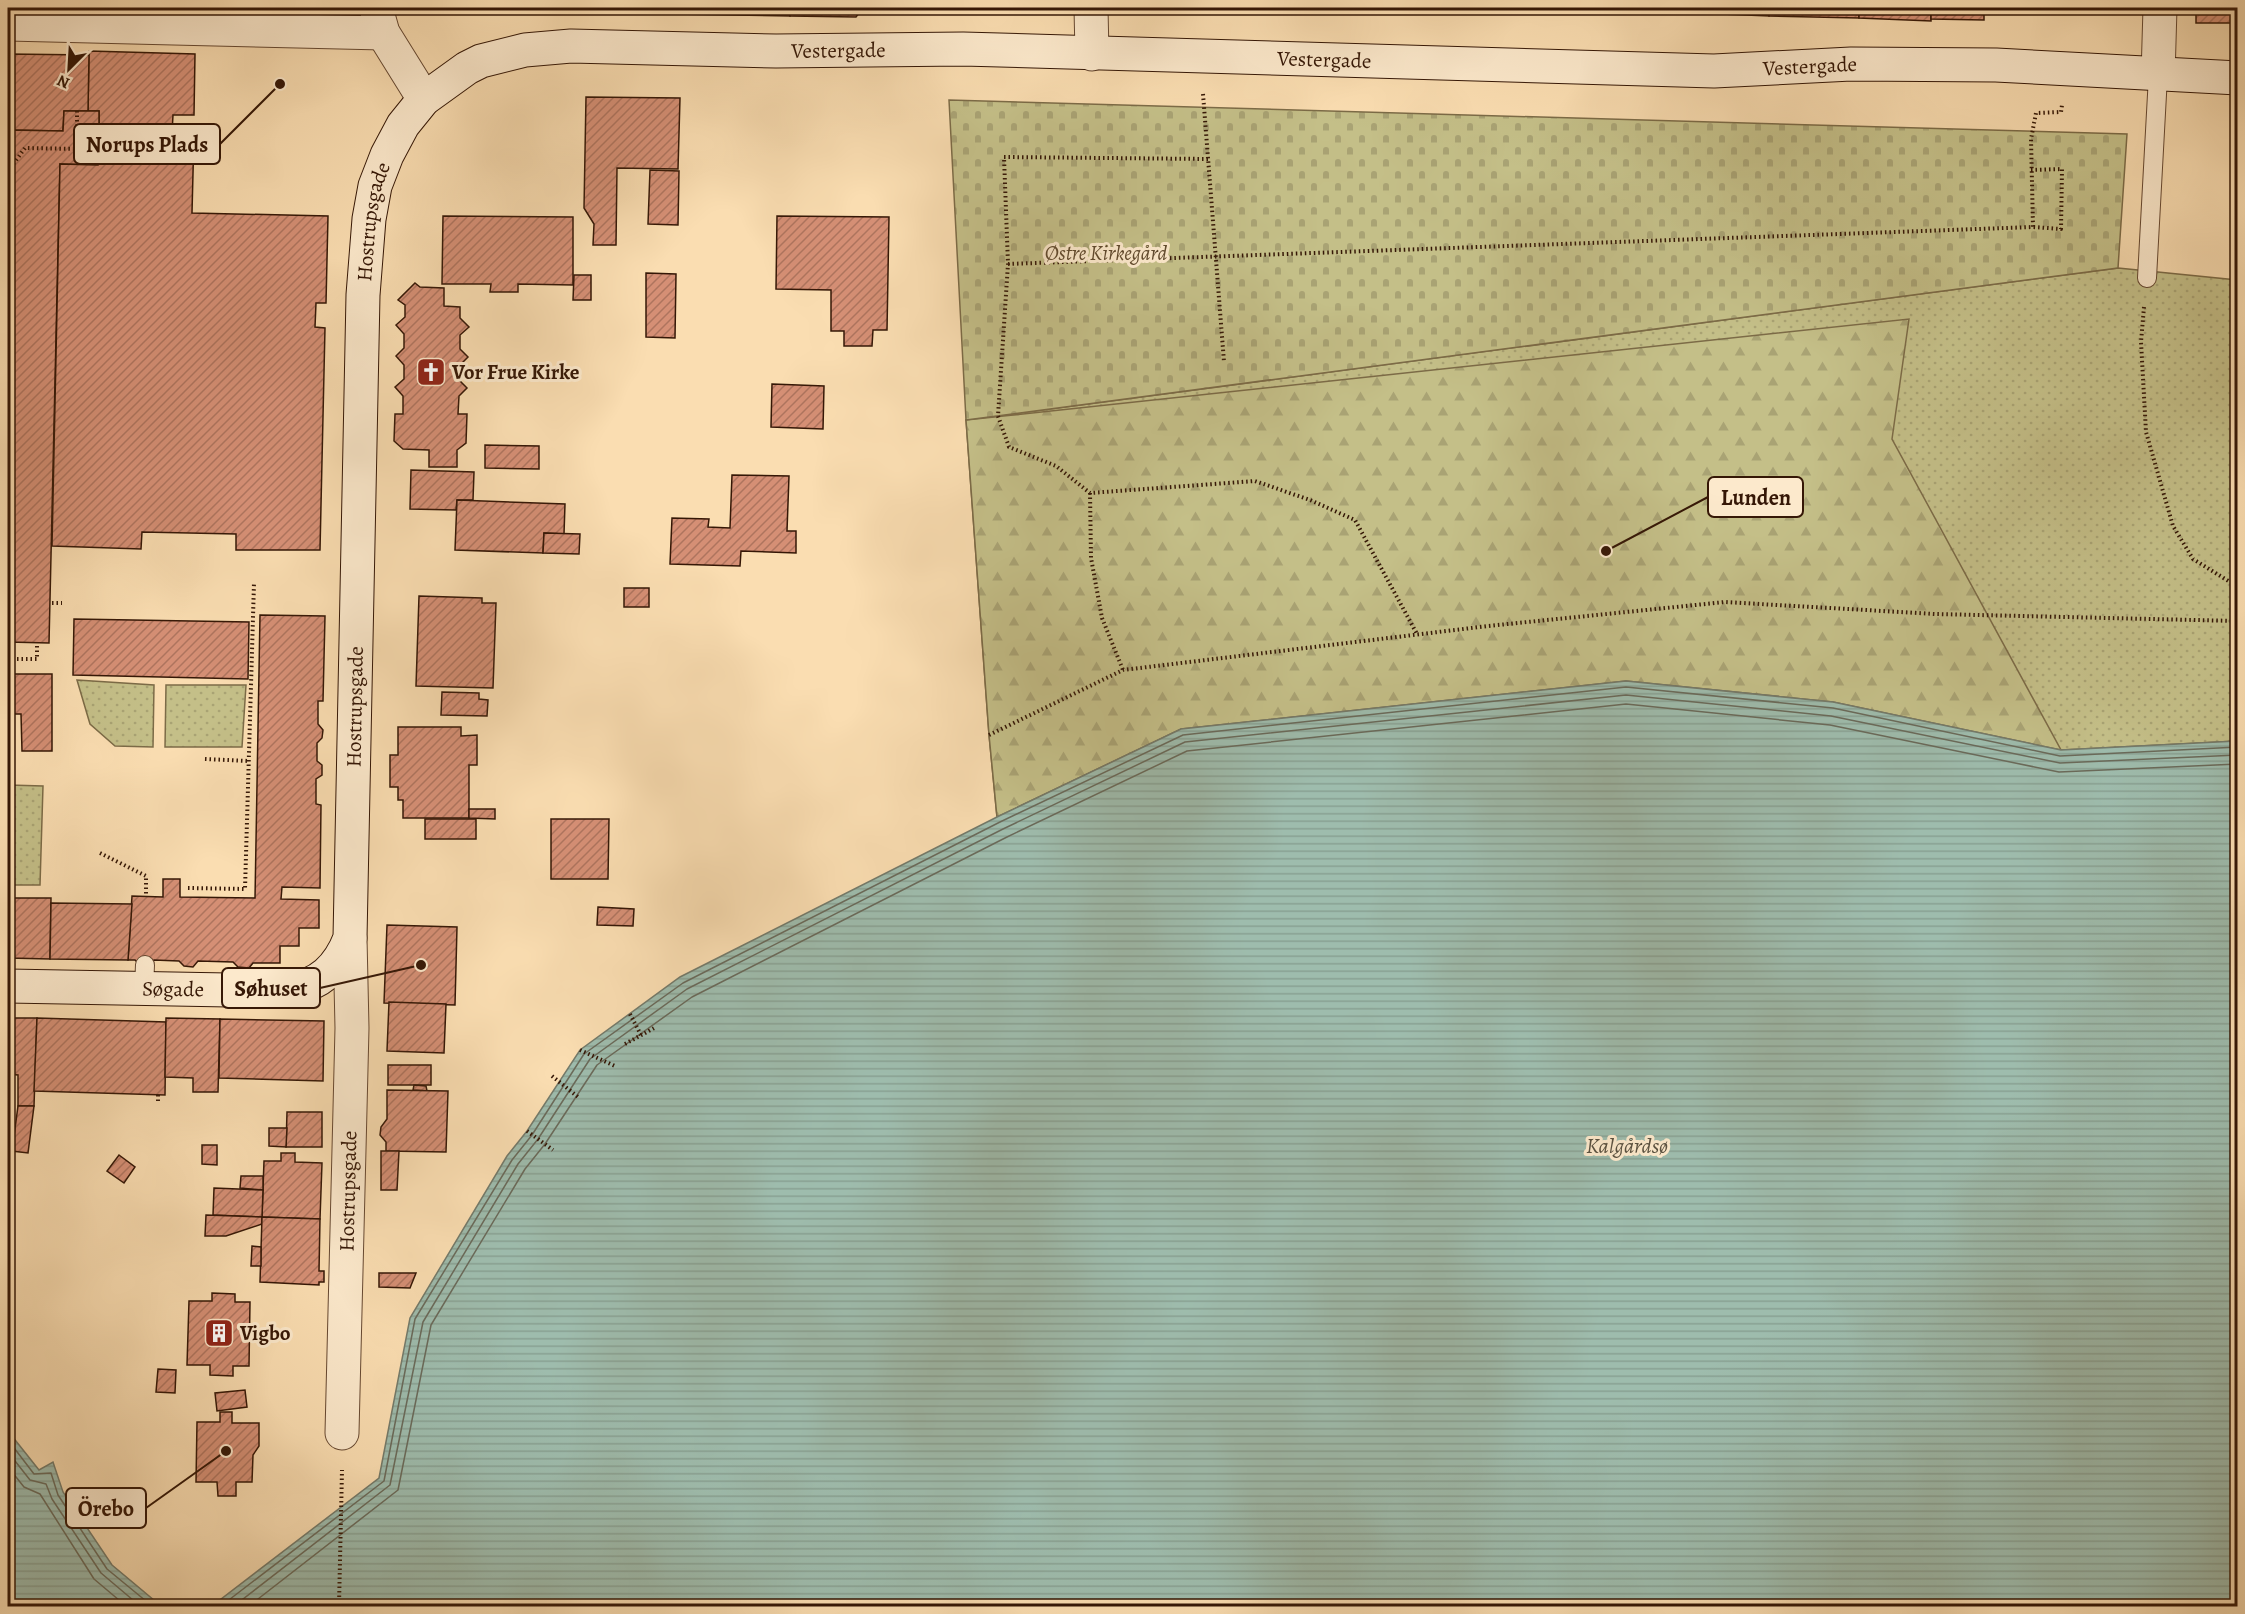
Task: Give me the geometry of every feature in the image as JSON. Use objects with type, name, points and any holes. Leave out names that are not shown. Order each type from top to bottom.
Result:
[{"type":"street","points":[[1090,8],[1092,54]]},
{"type":"street","points":[[2158,76],[2160,8]]},
{"type":"street","points":[[8,24],[379,20],[424,99]]},
{"type":"street","name":"Vestergade","points":[[424,99],[481,61],[525,50],[571,46],[776,51],[963,49],[1714,71],[1851,64],[2064,69],[2158,76],[2238,78]]},
{"type":"street","name":"Hostrupsgade","points":[[342,1433],[352,1028],[350,938],[363,295],[369,219],[375,186],[387,155],[403,125],[424,99]]},
{"type":"street","name":"Søgade","points":[[8,986],[144,977],[288,991],[321,980],[334,969],[344,954],[350,938]]},
{"type":"lane","points":[[2147,278],[2158,76]]},
{"type":"path","points":[[1200,57],[1224,362]]},
{"type":"path","points":[[2033,227],[2031,139],[2036,113],[2061,112],[2064,69]]},
{"type":"path","points":[[8,171],[25,148],[77,149],[77,111]]},
{"type":"path","points":[[1208,159],[1004,157],[1008,264],[998,416],[1009,447],[1056,466],[1090,493],[1255,481],[1310,500],[1355,520],[1417,634]]},
{"type":"path","points":[[1008,264],[2033,227],[2061,229],[2062,169],[2031,170]]},
{"type":"path","points":[[2147,278],[2141,342],[2146,432],[2173,526],[2193,559],[2238,587]]},
{"type":"path","points":[[1090,493],[1091,558],[1096,588],[1102,618],[1123,670]]},
{"type":"path","points":[[188,888],[245,890],[254,583]]},
{"type":"path","points":[[989,735],[1123,670],[1417,634],[1725,602],[1947,614],[2238,621]]},
{"type":"path","points":[[52,603],[62,603]]},
{"type":"path","points":[[8,658],[37,659],[37,643]]},
{"type":"path","points":[[205,759],[249,761]]},
{"type":"path","points":[[100,853],[146,876],[146,896]]},
{"type":"path","points":[[630,1014],[641,1035]]},
{"type":"path","points":[[625,1044],[656,1027]]},
{"type":"path","points":[[580,1050],[615,1066]]},
{"type":"path","points":[[552,1076],[578,1097]]},
{"type":"path","points":[[158,1095],[158,1102]]},
{"type":"path","points":[[527,1131],[553,1150]]},
{"type":"path","points":[[339,1606],[341,1492]]},
{"type":"green space","name":"Østre Kirkegård","points":[[949,100],[2127,134],[2118,268],[966,420]]},
{"type":"green space","points":[[2118,268],[2237,280],[2237,741],[2061,750],[1181,729],[997,817],[966,420]]},
{"type":"green space","points":[[1909,319],[1892,439],[2061,750],[1833,702],[1626,681],[1181,729],[997,817],[966,420]]},
{"type":"green space","points":[[77,680],[154,685],[153,747],[115,746],[90,724]]},
{"type":"green space","points":[[166,685],[246,685],[242,747],[165,747]]},
{"type":"green space","points":[[8,785],[43,786],[40,885],[8,885]]},
{"type":"water","name":"Kalgårdsø","points":[[1626,681],[1833,702],[2061,750],[2237,741],[2237,1606],[212,1606],[379,1478],[410,1318],[507,1156],[527,1131],[580,1050],[680,977],[997,817],[1181,729]]},
{"type":"water","points":[[8,1431],[39,1470],[53,1462],[63,1492],[112,1565],[161,1606],[8,1606]]},
{"type":"building","points":[[409,8],[475,8],[466,10]]},
{"type":"building","points":[[475,8],[538,8],[538,12],[484,11]]},
{"type":"building","points":[[538,8],[673,8],[673,14],[538,12]]},
{"type":"building","points":[[673,8],[790,8],[790,16],[673,14]]},
{"type":"building","points":[[790,8],[863,8],[856,17],[790,16]]},
{"type":"building","points":[[1404,8],[1523,8],[1523,12]]},
{"type":"building","points":[[1523,8],[1584,8],[1584,14],[1523,12]]},
{"type":"building","points":[[1603,8],[1657,8],[1657,12],[1603,11]]},
{"type":"building","points":[[1657,8],[1722,8],[1722,14],[1657,12]]},
{"type":"building","points":[[1722,8],[1769,8],[1769,16],[1722,14]]},
{"type":"building","points":[[1769,8],[1859,8],[1859,18],[1769,16]]},
{"type":"building","points":[[1859,8],[1931,8],[1931,21],[1859,18]]},
{"type":"building","points":[[1931,8],[1984,8],[1984,20],[1931,19]]},
{"type":"building","points":[[2196,8],[2238,8],[2238,23],[2196,23]]},
{"type":"building","points":[[89,51],[195,54],[194,115],[173,115],[172,133],[99,131],[99,111],[88,111]]},
{"type":"building","points":[[8,54],[89,55],[88,111],[64,111],[63,131],[8,130]]},
{"type":"building","points":[[586,97],[680,98],[678,169],[617,168],[616,245],[593,245],[594,224],[584,208]]},
{"type":"building","points":[[64,111],[99,111],[99,131],[98,165],[60,164],[49,643],[8,642],[8,130],[63,131]]},
{"type":"building","points":[[99,131],[194,134],[192,213],[328,216],[326,303],[316,303],[315,327],[325,328],[320,550],[236,550],[236,534],[142,532],[141,549],[52,546],[60,164],[98,165]]},
{"type":"building","points":[[650,170],[679,171],[678,225],[648,224]]},
{"type":"building","points":[[443,216],[573,217],[573,285],[518,284],[518,292],[490,292],[491,284],[442,284]]},
{"type":"building","points":[[777,216],[889,217],[887,330],[873,330],[872,346],[844,346],[844,331],[831,331],[831,290],[776,289]]},
{"type":"building","points":[[646,273],[676,274],[675,338],[646,337]]},
{"type":"building","points":[[574,275],[591,275],[591,300],[573,300]]},
{"type":"building","name":"Vor Frue Kirke","points":[[415,283],[420,287],[444,288],[444,306],[460,307],[460,318],[469,327],[460,335],[460,349],[468,357],[459,366],[459,380],[467,388],[459,396],[458,414],[467,414],[466,443],[457,450],[457,467],[429,467],[429,450],[403,449],[394,441],[395,414],[403,414],[403,396],[395,387],[404,379],[404,365],[396,356],[404,348],[404,334],[396,325],[405,317],[405,305],[398,300]]},
{"type":"building","points":[[772,384],[824,386],[823,429],[771,427]]},
{"type":"building","points":[[485,445],[539,446],[539,469],[485,468]]},
{"type":"building","points":[[411,470],[474,472],[473,500],[457,500],[456,510],[410,509]]},
{"type":"building","points":[[732,475],[789,476],[787,531],[796,531],[796,553],[741,551],[740,566],[670,564],[672,518],[709,519],[708,527],[730,528]]},
{"type":"building","points":[[457,500],[565,504],[564,534],[544,533],[543,553],[455,550]]},
{"type":"building","points":[[544,533],[580,534],[579,554],[543,553]]},
{"type":"building","points":[[624,588],[649,588],[649,607],[624,607]]},
{"type":"building","points":[[419,596],[482,598],[482,603],[496,603],[493,688],[416,686]]},
{"type":"building","points":[[260,615],[325,616],[323,701],[318,701],[318,724],[323,730],[322,738],[317,743],[317,761],[322,765],[322,775],[316,779],[316,804],[321,805],[320,888],[282,887],[281,899],[319,900],[319,928],[299,928],[299,946],[280,946],[280,963],[253,963],[249,968],[238,967],[233,962],[198,961],[193,967],[184,966],[179,961],[154,960],[150,965],[140,965],[135,960],[128,960],[132,896],[163,897],[163,879],[180,879],[180,897],[255,898]]},
{"type":"building","points":[[74,619],[249,622],[248,679],[73,675]]},
{"type":"building","points":[[8,674],[52,674],[52,751],[22,751],[21,714],[8,714]]},
{"type":"building","points":[[442,692],[479,693],[479,699],[488,700],[487,716],[441,715]]},
{"type":"building","points":[[398,727],[461,727],[461,736],[477,735],[477,765],[469,765],[469,818],[403,818],[403,800],[398,800],[398,787],[390,787],[390,755],[398,755]]},
{"type":"building","points":[[469,809],[495,809],[495,819],[469,818]]},
{"type":"building","points":[[425,819],[476,819],[476,839],[425,839]]},
{"type":"building","points":[[551,819],[609,819],[608,879],[551,879]]},
{"type":"building","points":[[8,898],[51,898],[50,959],[8,958]]},
{"type":"building","points":[[51,903],[132,904],[128,960],[50,959]]},
{"type":"building","points":[[598,907],[634,909],[633,926],[597,925]]},
{"type":"building","points":[[387,925],[457,927],[455,1005],[384,1003]]},
{"type":"building","points":[[389,1002],[446,1004],[444,1053],[387,1051]]},
{"type":"building","points":[[8,1018],[37,1018],[34,1106],[18,1106],[18,1075],[8,1074]]},
{"type":"building","points":[[37,1018],[166,1022],[165,1095],[34,1091]]},
{"type":"building","points":[[166,1018],[220,1019],[218,1092],[193,1092],[193,1078],[165,1077]]},
{"type":"building","points":[[220,1019],[324,1021],[323,1081],[219,1078]]},
{"type":"building","points":[[388,1065],[431,1065],[431,1085],[388,1085]]},
{"type":"building","points":[[414,1085],[426,1086],[427,1091],[413,1090]]},
{"type":"building","points":[[387,1090],[448,1091],[446,1152],[386,1151],[386,1142],[380,1135],[381,1127],[387,1119]]},
{"type":"building","points":[[18,1106],[34,1106],[28,1153],[12,1151]]},
{"type":"building","points":[[287,1112],[322,1112],[322,1147],[286,1147]]},
{"type":"building","points":[[269,1128],[287,1128],[286,1147],[269,1146]]},
{"type":"building","points":[[202,1145],[217,1145],[217,1165],[202,1164]]},
{"type":"building","points":[[381,1151],[399,1151],[397,1190],[381,1190]]},
{"type":"building","points":[[281,1153],[295,1153],[295,1162],[322,1163],[320,1219],[262,1217],[264,1161],[281,1161]]},
{"type":"building","points":[[119,1155],[135,1167],[124,1183],[107,1171]]},
{"type":"building","points":[[241,1176],[263,1176],[263,1190],[240,1188]]},
{"type":"building","points":[[214,1188],[263,1190],[262,1217],[213,1215]]},
{"type":"building","points":[[206,1215],[262,1217],[262,1224],[226,1236],[205,1236]]},
{"type":"building","points":[[262,1217],[320,1219],[319,1271],[324,1271],[324,1282],[319,1282],[319,1285],[260,1282]]},
{"type":"building","points":[[252,1246],[261,1247],[261,1266],[251,1266]]},
{"type":"building","points":[[379,1273],[416,1273],[410,1288],[379,1287]]},
{"type":"building","name":"Vigbo","points":[[212,1293],[235,1294],[235,1302],[250,1302],[249,1366],[233,1366],[233,1376],[210,1375],[210,1365],[187,1365],[189,1301],[212,1301]]},
{"type":"building","points":[[158,1369],[176,1370],[175,1393],[156,1392]]},
{"type":"building","points":[[245,1390],[247,1407],[217,1411],[215,1393]]},
{"type":"building","points":[[220,1412],[232,1412],[232,1423],[259,1423],[259,1446],[253,1455],[252,1482],[236,1482],[236,1496],[218,1496],[217,1482],[196,1482],[197,1422],[220,1422]]},
{"type":"place","name":"Norups Plads","points":[[280,84]]},
{"type":"place","name":"Vor Frue Kirke","points":[[431,372]]},
{"type":"place","name":"Lunden","points":[[1606,551]]},
{"type":"place","name":"Søhuset","points":[[421,965]]},
{"type":"place","name":"Vigbo","points":[[219,1333]]},
{"type":"place","name":"Örebo","points":[[226,1451]]}]
